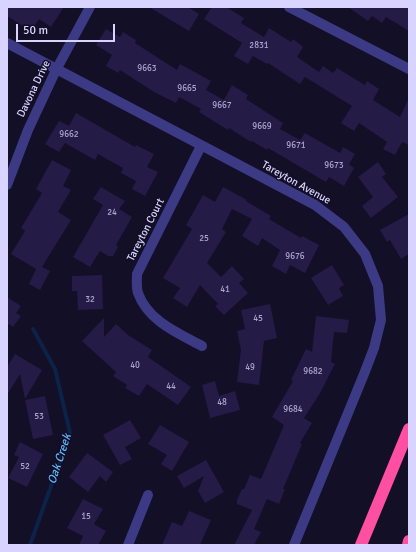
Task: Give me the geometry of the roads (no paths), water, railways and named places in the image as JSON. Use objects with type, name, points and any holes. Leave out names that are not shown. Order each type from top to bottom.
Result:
[{"type":"highway","points":[[361,545],[409,429]]},
{"type":"street","name":"Davona Drive","points":[[7,185],[28,130],[56,70],[90,7]]},
{"type":"street","points":[[289,7],[409,69]]},
{"type":"street","name":"Tareyton Avenue","points":[[7,43],[315,205],[344,227],[365,254],[378,286],[381,320],[374,348],[294,545]]},
{"type":"street","name":"Tareyton Court","points":[[201,146],[137,274],[138,292],[151,315],[175,332],[202,346]]},
{"type":"street","points":[[128,545],[148,495]]},
{"type":"waterway","name":"Oak Creek","points":[[30,545],[70,433],[55,369],[33,329]]}]
